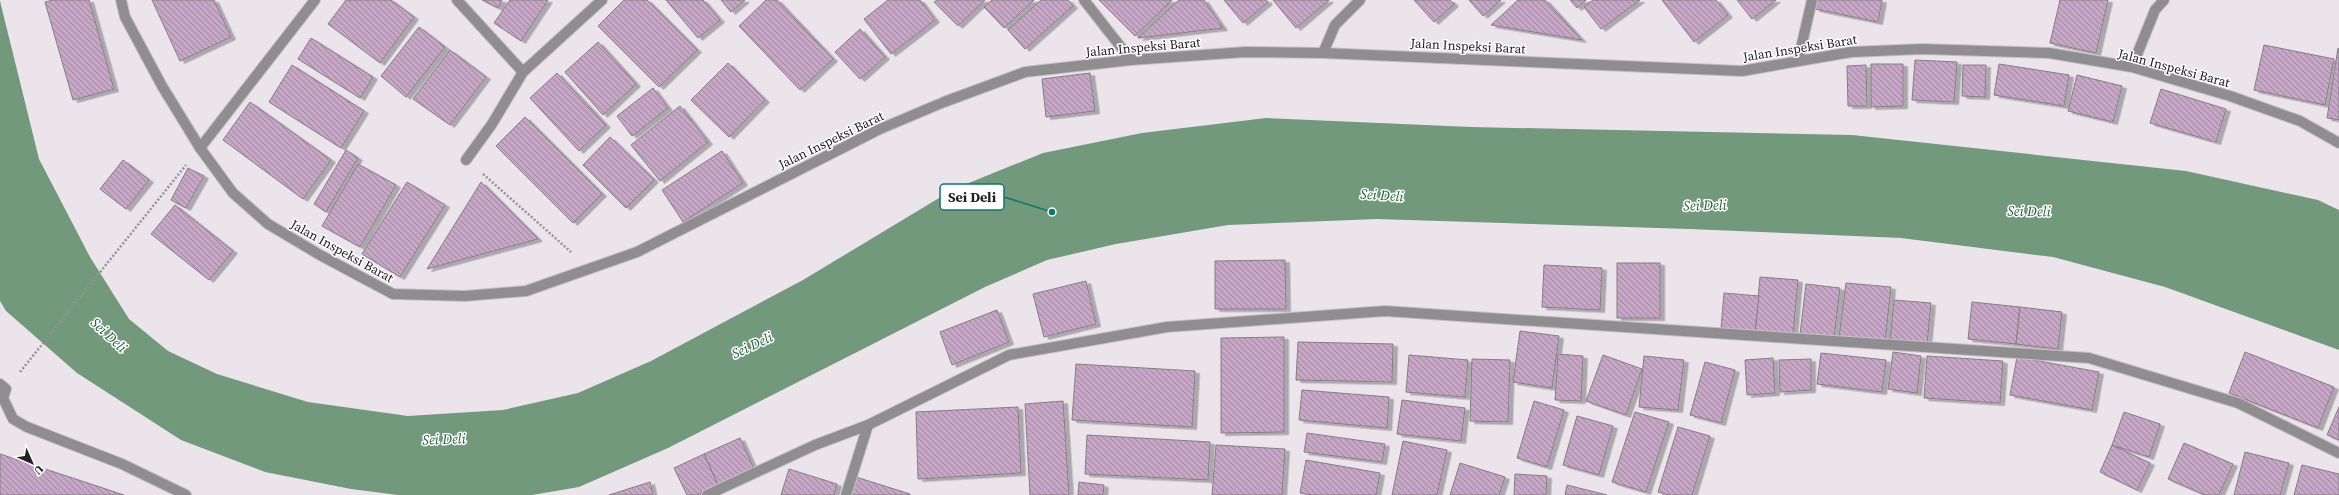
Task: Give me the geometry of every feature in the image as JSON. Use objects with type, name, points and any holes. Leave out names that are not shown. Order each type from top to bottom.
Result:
[{"type":"street","name":"Jalan Inspeksi Barat","points":[[122,0],[125,17],[162,86],[200,148],[233,193],[268,224],[320,255],[393,294],[465,296],[526,291],[637,252],[880,129],[944,102],[1024,72],[1131,60],[1245,52],[1323,53],[1742,71],[1851,52],[1922,49],[2049,53],[2132,67],[2230,96],[2300,121],[2339,143]]},
{"type":"street","points":[[200,148],[315,0]]},
{"type":"street","points":[[456,0],[523,72]]},
{"type":"street","points":[[466,160],[492,124],[523,72],[602,0]]},
{"type":"street","points":[[1084,0],[1131,60]]},
{"type":"street","points":[[1323,53],[1335,25],[1360,0]]},
{"type":"street","points":[[1798,61],[1812,0]]},
{"type":"street","points":[[2132,67],[2155,10],[2164,0]]},
{"type":"street","points":[[707,495],[815,445],[868,425],[1009,354],[1167,328],[1385,311],[2089,358],[2238,403],[2339,453]]},
{"type":"street","points":[[0,384],[6,389],[2,400],[13,419],[27,427],[122,464],[186,495]]},
{"type":"street","points":[[846,495],[868,425]]},
{"type":"path","points":[[36,350],[136,229],[200,148]]},
{"type":"path","points":[[466,160],[590,268]]},
{"type":"water","points":[[0,1],[39,159],[90,257],[129,319],[168,351],[217,374],[308,402],[408,416],[503,410],[578,393],[651,361],[803,280],[954,189],[1043,153],[1142,133],[1266,118],[1471,127],[1852,135],[2186,171],[2318,200],[2339,210],[2339,350],[2165,287],[2053,257],[1901,238],[1689,229],[1377,219],[1228,225],[1116,244],[1047,260],[985,287],[668,448],[579,487],[532,495],[398,495],[351,489],[265,472],[181,440],[77,373],[6,311],[0,301]]},
{"type":"building","points":[[53,0],[89,0],[114,89],[73,100],[45,2]]},
{"type":"building","points":[[152,0],[214,0],[231,37],[180,61]]},
{"type":"building","points":[[346,0],[391,0],[414,17],[380,63],[328,24]]},
{"type":"building","points":[[482,0],[502,0],[498,8]]},
{"type":"building","points":[[510,0],[548,0],[521,41],[494,23]]},
{"type":"building","points":[[624,0],[647,0],[697,50],[659,87],[598,26]]},
{"type":"building","points":[[666,0],[703,0],[720,20],[698,38]]},
{"type":"building","points":[[721,0],[745,0],[731,12]]},
{"type":"building","points":[[766,0],[777,0],[833,59],[800,90],[739,26]]},
{"type":"building","points":[[888,0],[920,0],[935,20],[891,54],[864,19]]},
{"type":"building","points":[[937,0],[985,0],[958,26],[934,2]]},
{"type":"building","points":[[992,0],[1034,0],[1004,28],[984,7]]},
{"type":"building","points":[[1041,0],[1068,0],[1073,6],[1025,49],[1008,30]]},
{"type":"building","points":[[1099,0],[1172,0],[1135,36]]},
{"type":"building","points":[[1179,0],[1204,0],[1223,28],[1138,38]]},
{"type":"building","points":[[1224,0],[1266,0],[1268,2],[1243,23]]},
{"type":"building","points":[[1273,0],[1329,0],[1296,28]]},
{"type":"building","points":[[1414,0],[1450,0],[1454,4],[1434,22]]},
{"type":"building","points":[[1469,0],[1501,0],[1483,16]]},
{"type":"building","points":[[1518,0],[1545,0],[1582,40],[1491,25]]},
{"type":"building","points":[[1570,0],[1586,0],[1577,8]]},
{"type":"building","points":[[1593,0],[1640,0],[1601,29],[1584,7]]},
{"type":"building","points":[[1662,0],[1716,0],[1728,15],[1694,42]]},
{"type":"building","points":[[1737,0],[1776,0],[1752,19]]},
{"type":"building","points":[[1817,0],[1882,0],[1878,22],[1815,9]]},
{"type":"building","points":[[2060,0],[2108,0],[2096,53],[2050,43]]},
{"type":"building","points":[[419,27],[445,47],[406,97],[381,76]]},
{"type":"building","points":[[860,29],[885,57],[860,79],[835,52]]},
{"type":"building","points":[[311,38],[373,77],[360,98],[298,59]]},
{"type":"building","points":[[598,42],[636,84],[603,115],[565,72]]},
{"type":"building","points":[[2264,45],[2334,59],[2325,105],[2254,90]]},
{"type":"building","points":[[2338,48],[2339,49],[2339,120],[2327,118]]},
{"type":"building","points":[[450,50],[486,77],[450,125],[413,99]]},
{"type":"building","points":[[1915,60],[1957,62],[1954,102],[1912,100]]},
{"type":"building","points":[[728,63],[765,100],[729,137],[691,100]]},
{"type":"building","points":[[1871,64],[1903,64],[1903,106],[1871,107]]},
{"type":"building","points":[[1999,64],[2069,75],[2064,106],[1994,95]]},
{"type":"building","points":[[292,65],[364,111],[341,148],[269,102]]},
{"type":"building","points":[[1866,65],[1867,106],[1848,106],[1847,66]]},
{"type":"building","points":[[1963,65],[1986,65],[1985,97],[1962,96]]},
{"type":"building","points":[[557,73],[606,125],[579,151],[530,98]]},
{"type":"building","points":[[1090,73],[1095,111],[1046,117],[1042,79]]},
{"type":"building","points":[[2077,75],[2122,86],[2113,122],[2068,111]]},
{"type":"building","points":[[653,88],[668,108],[632,136],[617,116]]},
{"type":"building","points":[[2161,89],[2226,109],[2216,142],[2150,123]]},
{"type":"building","points":[[250,102],[331,160],[303,199],[223,140]]},
{"type":"building","points":[[680,106],[708,142],[660,181],[631,145]]},
{"type":"building","points":[[525,117],[602,194],[573,223],[496,146]]},
{"type":"building","points":[[610,137],[654,180],[626,208],[583,165]]},
{"type":"building","points":[[346,150],[358,158],[326,212],[314,204]]},
{"type":"building","points":[[722,151],[743,183],[683,222],[662,190]]},
{"type":"building","points":[[123,160],[149,180],[126,209],[100,189]]},
{"type":"building","points":[[358,164],[396,185],[360,247],[322,226]]},
{"type":"building","points":[[188,168],[204,176],[186,208],[171,200]]},
{"type":"building","points":[[407,182],[445,205],[400,277],[362,254]]},
{"type":"building","points":[[481,182],[538,239],[427,269]]},
{"type":"building","points":[[175,205],[233,251],[209,280],[151,234]]},
{"type":"building","points":[[1285,260],[1286,309],[1215,309],[1215,261]]},
{"type":"building","points":[[1617,263],[1660,263],[1660,318],[1617,318]]},
{"type":"building","points":[[1544,265],[1602,268],[1600,310],[1542,307]]},
{"type":"building","points":[[1760,277],[1798,280],[1793,334],[1755,331]]},
{"type":"building","points":[[1086,281],[1096,324],[1044,337],[1033,294]]},
{"type":"building","points":[[1846,283],[1891,287],[1885,342],[1839,337]]},
{"type":"building","points":[[1806,284],[1840,288],[1834,337],[1800,334]]},
{"type":"building","points":[[1724,293],[1759,296],[1755,331],[1721,328]]},
{"type":"building","points":[[1894,300],[1931,303],[1927,345],[1890,341]]},
{"type":"building","points":[[1972,302],[2020,307],[2016,344],[1968,339]]},
{"type":"building","points":[[2020,307],[2062,312],[2058,349],[2016,344]]},
{"type":"building","points":[[997,310],[1009,342],[952,365],[940,332]]},
{"type":"building","points":[[1520,331],[1559,336],[1552,388],[1513,382]]},
{"type":"building","points":[[1284,337],[1284,432],[1221,433],[1221,338]]},
{"type":"building","points":[[1298,342],[1393,344],[1392,382],[1296,380]]},
{"type":"building","points":[[1893,352],[1921,356],[1917,393],[1888,389]]},
{"type":"building","points":[[2245,352],[2334,387],[2318,428],[2229,393]]},
{"type":"building","points":[[1821,353],[1886,360],[1882,392],[1817,384]]},
{"type":"building","points":[[1558,354],[1583,356],[1581,401],[1555,400]]},
{"type":"building","points":[[1409,355],[1468,360],[1465,397],[1406,392]]},
{"type":"building","points":[[1603,355],[1642,369],[1626,415],[1586,401]]},
{"type":"building","points":[[1644,356],[1684,360],[1678,410],[1639,407]]},
{"type":"building","points":[[1927,356],[2003,361],[2000,403],[1924,398]]},
{"type":"building","points":[[2017,357],[2099,372],[2092,410],[2010,395]]},
{"type":"building","points":[[1773,358],[1775,393],[1747,395],[1745,360]]},
{"type":"building","points":[[1472,359],[1510,360],[1508,422],[1470,421]]},
{"type":"building","points":[[1811,359],[1811,390],[1780,392],[1779,360]]},
{"type":"building","points":[[1705,362],[1735,370],[1721,423],[1690,415]]},
{"type":"building","points":[[1076,364],[1195,371],[1192,427],[1072,420]]},
{"type":"building","points":[[1302,390],[1389,397],[1387,428],[1299,420]]},
{"type":"building","points":[[1402,400],[1465,408],[1461,441],[1397,434]]},
{"type":"building","points":[[1063,401],[1069,495],[1030,495],[1025,404]]},
{"type":"building","points":[[1534,401],[1564,410],[1547,467],[1517,458]]},
{"type":"building","points":[[1018,407],[1021,473],[918,479],[916,412]]},
{"type":"building","points":[[2339,407],[2339,440],[2327,435]]},
{"type":"building","points":[[1635,412],[1669,422],[1646,492],[1612,482]]},
{"type":"building","points":[[2124,412],[2160,424],[2149,457],[2112,445]]},
{"type":"building","points":[[1577,416],[1613,426],[1599,475],[1563,465]]},
{"type":"building","points":[[1678,427],[1710,436],[1692,495],[1669,495],[1658,492]]},
{"type":"building","points":[[1307,433],[1385,444],[1382,462],[1304,452]]},
{"type":"building","points":[[1087,435],[1210,442],[1208,480],[1085,474]]},
{"type":"building","points":[[740,438],[754,469],[718,485],[704,454]]},
{"type":"building","points":[[1403,441],[1447,450],[1437,495],[1392,495]]},
{"type":"building","points":[[2184,443],[2233,464],[2219,495],[2205,495],[2168,479]]},
{"type":"building","points":[[1216,445],[1285,449],[1282,495],[1212,495]]},
{"type":"building","points":[[2112,445],[2150,463],[2137,490],[2100,472]]},
{"type":"building","points":[[2245,452],[2289,463],[2280,495],[2234,495]]},
{"type":"building","points":[[0,454],[124,495],[0,495]]},
{"type":"building","points":[[704,454],[718,485],[697,495],[687,495],[674,468]]},
{"type":"building","points":[[1306,460],[1380,473],[1376,495],[1312,495],[1300,493]]},
{"type":"building","points":[[1460,463],[1505,477],[1499,495],[1450,495]]},
{"type":"building","points":[[2302,465],[2339,474],[2339,495],[2294,495]]},
{"type":"building","points":[[789,469],[837,484],[834,495],[781,495]]},
{"type":"building","points":[[1515,474],[1547,476],[1546,495],[1514,495]]},
{"type":"building","points":[[856,477],[910,494],[850,495]]},
{"type":"building","points":[[650,482],[653,495],[609,495]]},
{"type":"building","points":[[1079,482],[1104,485],[1103,495],[1078,495]]},
{"type":"building","points":[[1567,485],[1607,495],[1565,495]]},
{"type":"place","name":"Sei Deli","points":[[1052,212]]}]
